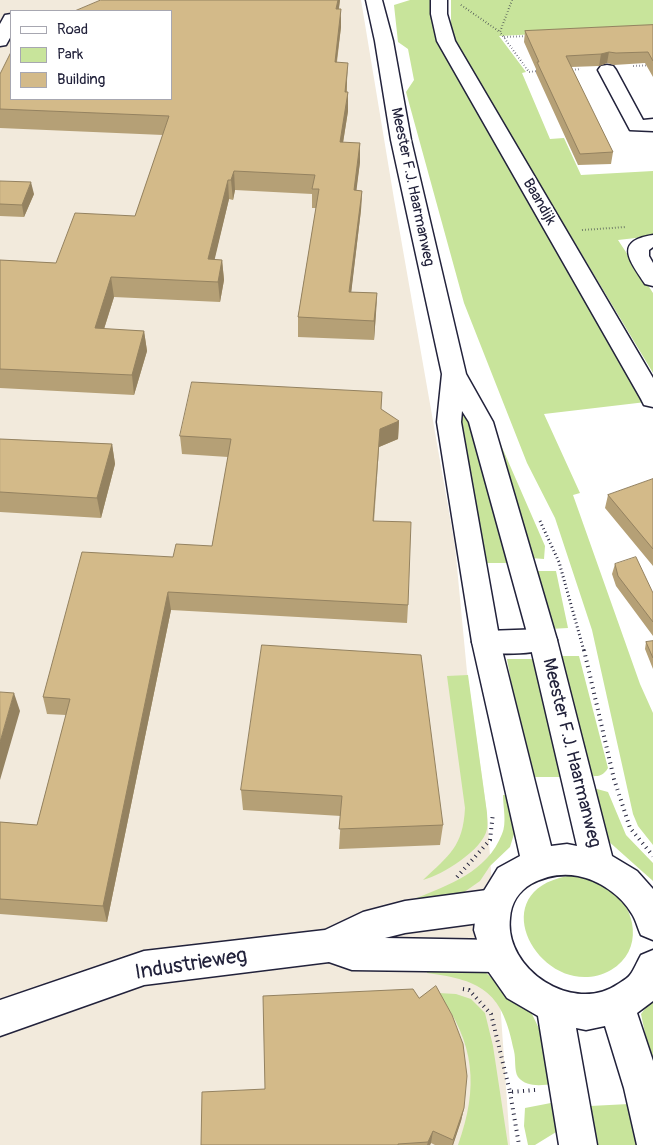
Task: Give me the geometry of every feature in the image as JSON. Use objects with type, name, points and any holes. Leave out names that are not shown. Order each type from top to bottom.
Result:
[{"type":"main road","name":"Meester F.J. Haarmanweg","points":[[374,0],[384,41],[401,140],[454,374],[480,422],[543,640],[598,865]]},
{"type":"main road","name":"Baandijk","points":[[439,0],[439,14],[446,41],[653,399]]},
{"type":"main road","points":[[0,41],[10,22]]},
{"type":"main road","points":[[607,70],[637,126],[653,125]]},
{"type":"main road","points":[[646,244],[638,256],[653,278]]},
{"type":"main road","name":"Meester F.J. Haarmanweg","points":[[454,374],[449,422],[486,642],[538,863]]},
{"type":"main road","name":"Meester F.J. Haarmanweg","points":[[486,642],[543,640]]},
{"type":"main road","points":[[653,924],[646,905],[625,882],[598,865],[567,859],[538,863],[510,879],[494,905],[491,930],[498,956],[520,986],[554,1006],[586,1012],[617,1006],[642,988],[653,967]]},
{"type":"main road","name":"Industrieweg","points":[[0,1018],[144,968],[329,946],[363,928],[405,917],[494,905]]},
{"type":"main road","name":"Industrieweg","points":[[329,946],[352,954],[498,956]]},
{"type":"main road","points":[[554,1006],[578,1145]]},
{"type":"main road","points":[[617,1006],[643,1088],[653,1137]]},
{"type":"path","points":[[500,32],[512,0]]},
{"type":"path","points":[[461,5],[500,32],[529,72],[546,71]]},
{"type":"path","points":[[504,37],[534,35]]},
{"type":"path","points":[[633,66],[653,65]]},
{"type":"path","points":[[563,70],[581,69]]},
{"type":"path","points":[[582,230],[602,229]]},
{"type":"path","points":[[510,1092],[519,1145]]},
{"type":"shaded area","points":[[0,0],[361,0],[455,546],[467,672],[487,813],[510,1145],[0,1145]]},
{"type":"green space","points":[[410,0],[431,0],[435,30],[646,402],[544,414],[580,493],[573,495],[640,684],[653,713],[653,845],[638,826],[633,814],[592,630],[555,518],[527,463],[464,303],[406,92],[414,80],[408,49],[398,42],[394,5]]},
{"type":"green space","points":[[451,0],[653,0],[653,28],[499,36],[526,72],[522,73],[550,139],[564,138],[581,175],[653,171],[653,236],[618,240],[653,293],[653,373],[458,48],[451,26]]},
{"type":"green space","points":[[454,398],[463,399],[513,563],[487,563]]},
{"type":"green space","points":[[498,438],[545,546],[544,559],[531,558]]},
{"type":"green space","points":[[537,571],[556,571],[568,628],[549,629]]},
{"type":"green space","points":[[560,656],[579,656],[608,768],[601,775],[586,776]]},
{"type":"green space","points":[[507,659],[537,659],[564,777],[528,777]]},
{"type":"green space","points":[[468,675],[487,813],[487,829],[484,837],[470,853],[451,867],[423,880],[453,849],[458,841],[464,821],[465,808],[447,676]]},
{"type":"green space","points":[[597,789],[608,792],[626,835],[653,863],[653,881],[606,839],[591,791]]},
{"type":"green space","points":[[503,795],[509,795],[515,831],[510,847],[490,866],[480,881],[460,895],[416,904],[414,899],[466,876],[487,858],[502,834],[505,820]]},
{"type":"green space","points":[[574,875],[601,882],[609,887],[626,906],[631,917],[633,929],[629,952],[622,962],[611,970],[586,977],[563,973],[544,960],[530,941],[524,921],[528,901],[544,884]]},
{"type":"green space","points":[[427,966],[479,967],[531,1012],[547,1045],[554,1084],[530,1084],[518,1077],[514,1051],[504,1016],[497,1003],[488,993],[463,980],[427,973]]},
{"type":"green space","points":[[438,993],[456,994],[471,999],[485,1013],[493,1046],[508,1145],[458,1145],[469,1104],[470,1066],[460,1030]]},
{"type":"green space","points":[[653,998],[653,1071],[641,1014]]},
{"type":"green space","points":[[556,1102],[561,1129],[535,1145],[528,1145],[524,1126],[525,1108]]},
{"type":"green space","points":[[629,1104],[637,1145],[598,1145],[590,1106]]},
{"type":"building","points":[[101,0],[338,0],[336,9],[341,9],[335,62],[348,63],[345,92],[348,92],[340,142],[360,143],[354,190],[362,191],[349,292],[377,293],[374,321],[298,317],[319,189],[312,189],[315,175],[234,171],[231,180],[228,180],[208,259],[222,260],[218,282],[111,277],[95,328],[144,331],[132,375],[0,369],[0,260],[56,263],[75,213],[135,216],[169,116],[0,109],[0,74],[10,54],[10,100],[172,100],[172,10],[77,10]]},
{"type":"building","points":[[653,25],[653,61],[648,52],[609,52],[566,56],[613,152],[580,154],[537,62],[539,62],[525,31]]},
{"type":"building","points":[[0,181],[31,182],[22,205],[0,204]]},
{"type":"building","points":[[192,382],[382,392],[381,409],[399,421],[380,429],[373,521],[411,522],[408,605],[168,592],[103,906],[0,899],[0,822],[37,825],[70,699],[43,697],[82,552],[173,557],[176,544],[212,546],[231,439],[180,436]]},
{"type":"building","points":[[0,439],[112,444],[97,498],[0,492]]},
{"type":"building","points":[[653,479],[653,549],[608,495]]},
{"type":"building","points":[[636,557],[653,593],[653,622],[618,576],[615,564]]},
{"type":"building","points":[[653,641],[653,658],[646,642]]},
{"type":"building","points":[[262,645],[421,655],[443,825],[339,829],[342,796],[241,790]]},
{"type":"building","points":[[0,692],[14,693],[0,742]]},
{"type":"building","points":[[436,986],[452,1015],[463,1044],[467,1076],[464,1108],[453,1140],[433,1131],[428,1142],[398,1145],[201,1145],[202,1092],[265,1089],[263,996],[413,989],[419,998]]}]
